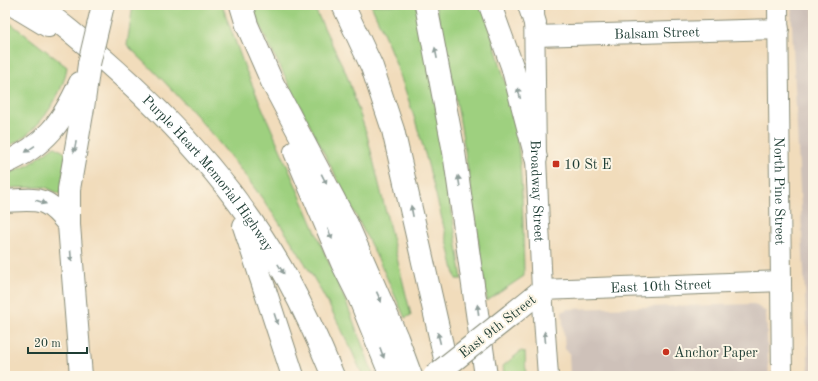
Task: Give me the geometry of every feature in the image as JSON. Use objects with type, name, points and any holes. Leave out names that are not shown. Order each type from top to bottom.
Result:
[{"type":"main road","points":[[13,5],[72,41],[140,93]]},
{"type":"main road","name":"Purple Heart Memorial Highway","points":[[37,5],[86,44],[140,93],[219,177],[286,277],[318,340],[333,376]]},
{"type":"main road","points":[[81,376],[69,225],[69,189],[78,104],[103,5]]},
{"type":"main road","points":[[234,5],[269,95],[303,170],[342,263],[359,297],[390,376]]},
{"type":"main road","points":[[241,5],[247,25],[273,84],[347,224],[397,338],[411,376]]},
{"type":"main road","points":[[343,5],[359,37],[382,97]]},
{"type":"main road","points":[[351,5],[382,97],[405,177],[449,376]]},
{"type":"main road","points":[[426,5],[454,152],[486,376]]},
{"type":"main road","points":[[490,5],[512,66],[536,158]]},
{"type":"main road","points":[[5,163],[29,150],[50,133],[65,115],[78,104]]},
{"type":"main road","points":[[201,158],[244,224],[293,376]]},
{"type":"main road","points":[[5,201],[39,199],[56,209],[69,225]]},
{"type":"main road","name":"East 9th Street","points":[[434,376],[542,290]]},
{"type":"street","name":"North Pine Street","points":[[778,5],[782,376]]},
{"type":"street","name":"Broadway Street","points":[[533,17],[536,158],[542,290],[548,376]]},
{"type":"street","name":"Balsam Street","points":[[533,17],[779,28]]},
{"type":"street","name":"East 10th Street","points":[[542,290],[780,281]]},
{"type":"shaded area","points":[[791,5],[813,5],[813,376],[809,376]]},
{"type":"shaded area","name":"Anchor Paper","points":[[754,304],[766,312],[769,376],[570,376],[569,353],[565,349],[562,312],[567,309]]},
{"type":"green space","points":[[133,5],[222,5],[245,68],[346,302],[374,376],[363,376],[341,329],[317,284],[291,241],[262,198],[198,119],[164,81],[127,45]]},
{"type":"green space","points":[[251,5],[313,5],[346,73],[367,135],[411,315],[405,318],[382,267],[265,37]]},
{"type":"green space","points":[[371,5],[417,5],[428,51],[462,279],[456,279],[431,174],[411,106],[386,39]]},
{"type":"green space","points":[[435,5],[482,5],[503,75],[517,136],[522,188],[524,276],[487,301],[459,115]]},
{"type":"green space","points":[[5,19],[67,67],[60,90],[54,103],[46,114],[27,135],[5,147]]},
{"type":"green space","points":[[54,146],[67,154],[60,194],[45,187],[5,188],[5,175],[29,165]]},
{"type":"green space","points":[[521,351],[525,352],[526,376],[504,376],[503,366]]},
{"type":"place","name":"10 St E","points":[[556,164]]},
{"type":"place","name":"Anchor Paper","points":[[666,352]]}]
